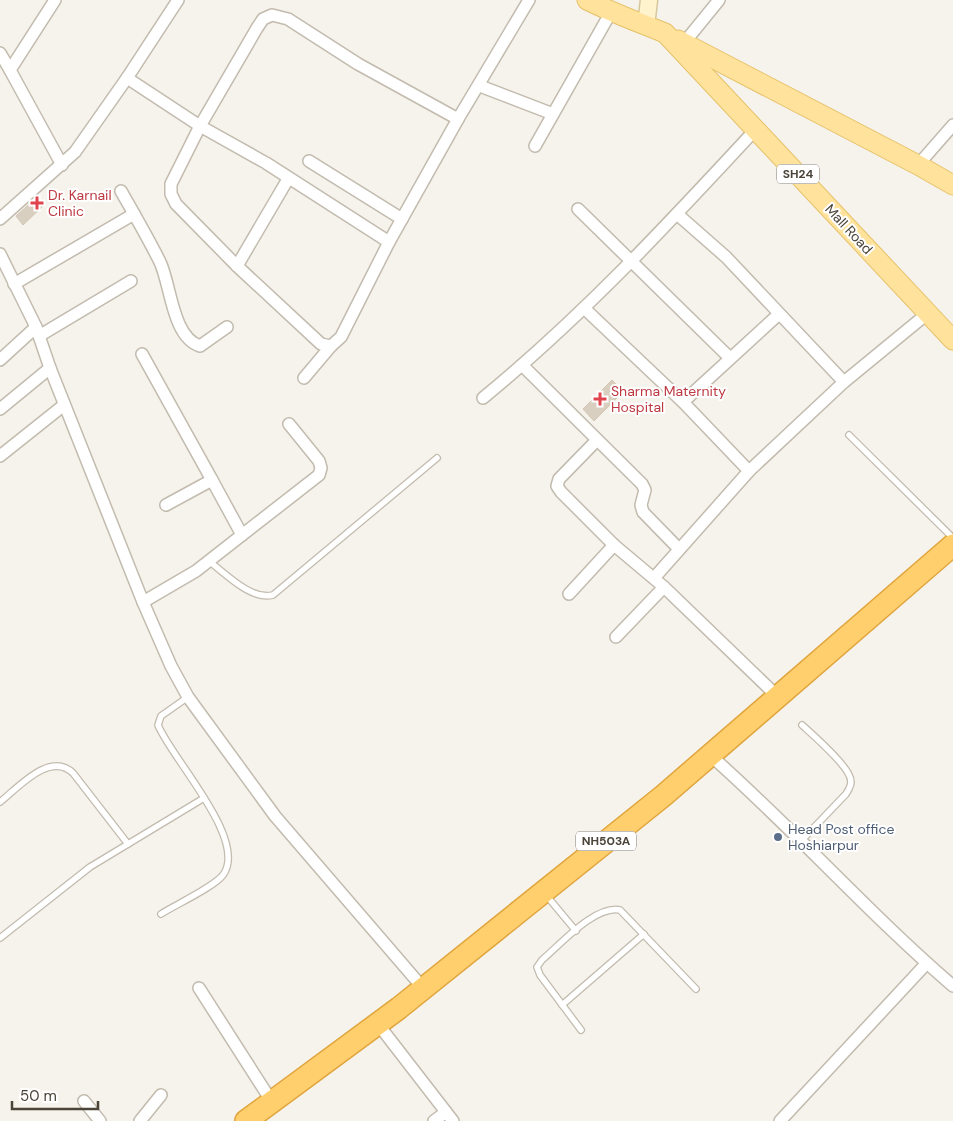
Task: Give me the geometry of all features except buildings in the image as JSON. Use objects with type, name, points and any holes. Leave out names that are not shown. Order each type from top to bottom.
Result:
[{"type":"highway","name":"NH503A","points":[[263,1113],[543,892],[710,755],[953,545]]},
{"type":"main road","name":"Mall Road","points":[[587,0],[630,9],[641,22],[665,33],[953,340]]},
{"type":"main road","points":[[665,33],[918,164],[953,185]]},
{"type":"street","points":[[10,70],[55,0]]},
{"type":"street","points":[[0,219],[62,165],[74,152],[127,78],[178,0]]},
{"type":"street","points":[[304,378],[340,337],[402,218],[529,0]]},
{"type":"street","points":[[641,22],[649,0]]},
{"type":"street","points":[[684,43],[719,0]]},
{"type":"street","points":[[535,146],[614,6]]},
{"type":"street","points":[[331,346],[322,344],[237,266],[176,204],[171,194],[171,184],[200,126],[257,28],[263,19],[272,16],[288,19],[358,64],[458,119]]},
{"type":"street","points":[[0,53],[62,165]]},
{"type":"street","points":[[127,78],[200,126],[266,163],[288,179],[389,242]]},
{"type":"street","points":[[480,86],[552,114]]},
{"type":"street","points":[[918,164],[953,125]]},
{"type":"street","points":[[483,398],[522,366],[585,309],[632,263],[756,129]]},
{"type":"street","points":[[309,161],[402,218]]},
{"type":"street","points":[[237,266],[288,179]]},
{"type":"street","points":[[121,190],[161,264],[176,316],[189,340],[200,346],[227,326]]},
{"type":"street","points":[[578,209],[730,358]]},
{"type":"street","points":[[14,284],[134,214]]},
{"type":"street","points":[[677,214],[726,257],[844,382]]},
{"type":"street","points":[[0,254],[3,270],[14,284],[38,332],[64,405],[143,602],[171,666],[188,697],[275,816],[423,988]]},
{"type":"street","points":[[0,360],[38,332],[131,281]]},
{"type":"street","points":[[585,309],[683,402],[750,471]]},
{"type":"street","points":[[654,578],[750,471],[844,382],[928,313]]},
{"type":"street","points":[[683,402],[779,314]]},
{"type":"street","points":[[142,354],[242,535]]},
{"type":"street","points":[[522,366],[642,484],[645,490],[641,505],[643,512],[679,549]]},
{"type":"street","points":[[0,409],[50,368]]},
{"type":"street","points":[[0,456],[64,405]]},
{"type":"street","points":[[143,602],[210,562],[242,535],[314,481],[319,475],[321,468],[319,461],[289,424]]},
{"type":"street","points":[[597,440],[558,480],[557,486],[614,545],[664,586],[777,696]]},
{"type":"street","points":[[166,505],[212,480]]},
{"type":"street","points":[[570,594],[614,545]]},
{"type":"street","points":[[616,637],[664,586]]},
{"type":"street","points":[[710,755],[802,840],[926,964],[953,986]]},
{"type":"street","points":[[780,1121],[926,964]]},
{"type":"street","points":[[199,988],[263,1113]]},
{"type":"street","points":[[378,1024],[449,1117],[434,1121]]},
{"type":"street","points":[[140,1121],[161,1095]]},
{"type":"street","points":[[84,1101],[100,1121]]},
{"type":"lane","points":[[848,436],[953,538]]},
{"type":"lane","points":[[210,562],[251,592],[266,597],[273,594],[437,458]]},
{"type":"lane","points":[[161,914],[222,876],[226,868],[226,848],[222,832],[204,798],[158,725],[161,716],[188,697]]},
{"type":"lane","points":[[802,724],[846,770],[851,780],[851,787],[846,794],[802,840]]},
{"type":"lane","points":[[0,802],[42,770],[53,764],[61,764],[73,773],[128,844]]},
{"type":"lane","points":[[0,938],[62,888],[128,844],[204,798]]},
{"type":"lane","points":[[543,892],[576,931]]},
{"type":"lane","points":[[581,1030],[540,976],[537,968],[542,960],[600,912],[612,908],[620,910],[696,989]]},
{"type":"lane","points":[[562,1006],[644,934]]},
{"type":"place","name":"Dr. Karnail Clinic","points":[[37,203]]},
{"type":"place","name":"Sharma Maternity Hospital","points":[[600,399]]},
{"type":"place","name":"Head Post office Hoshiarpur","points":[[778,837]]}]
